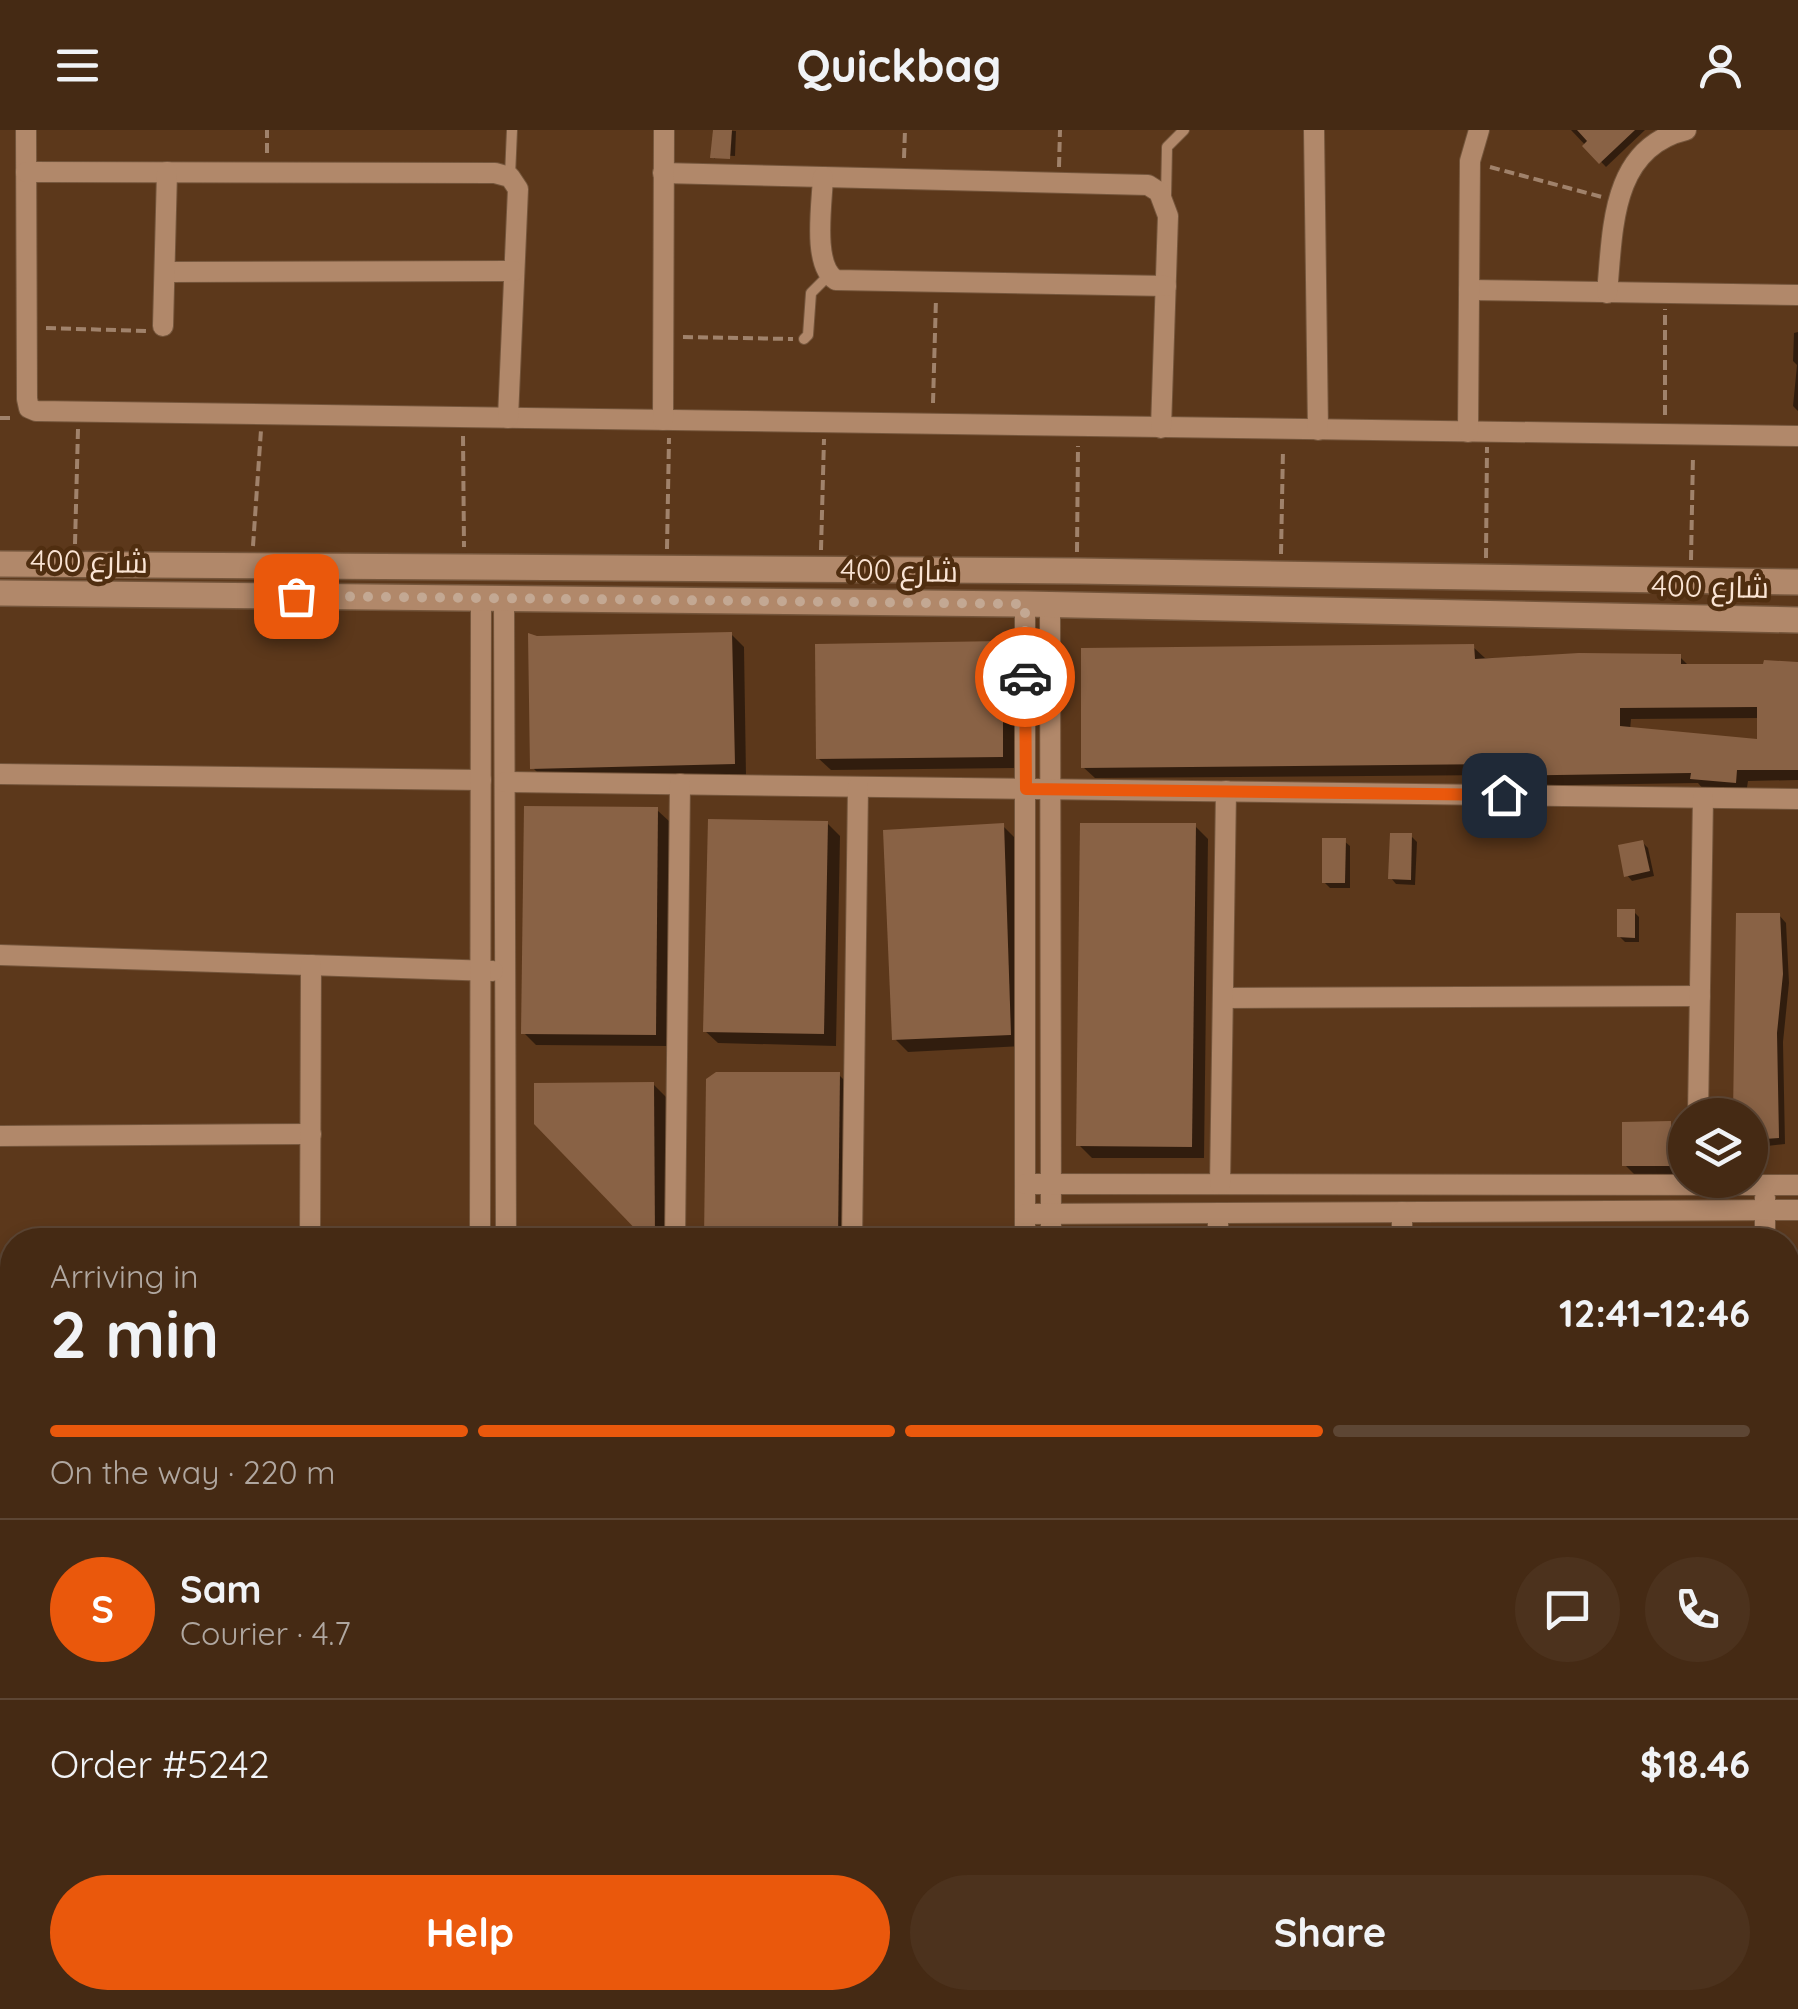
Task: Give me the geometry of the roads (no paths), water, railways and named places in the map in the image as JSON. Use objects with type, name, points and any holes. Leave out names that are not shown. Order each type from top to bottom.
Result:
[{"type":"street","points":[[26,130],[27,404],[36,412],[1798,436]]},
{"type":"street","points":[[664,130],[666,420]]},
{"type":"street","points":[[1314,130],[1318,430]]},
{"type":"street","points":[[1478,432],[1468,290],[1470,161],[1479,130]]},
{"type":"street","points":[[1607,293],[1616,201],[1624,178],[1638,158],[1657,142],[1686,130]]},
{"type":"street","points":[[26,172],[495,173],[510,177],[518,189],[508,418]]},
{"type":"street","points":[[163,326],[167,172]]},
{"type":"street","points":[[664,173],[1148,184],[1166,204],[1161,428]]},
{"type":"street","points":[[822,176],[821,257],[828,276],[846,282],[1166,286]]},
{"type":"street","points":[[165,272],[514,271]]},
{"type":"street","points":[[1468,290],[1798,295]]},
{"type":"street","name":"شارع 400","points":[[0,564],[1025,571],[1798,582]]},
{"type":"street","points":[[38,593],[39,564]]},
{"type":"street","points":[[1025,571],[1038,604],[1050,789],[1051,1228]]},
{"type":"street","name":"شارع 400","points":[[0,593],[1038,604],[1798,620]]},
{"type":"street","points":[[480,1228],[480,780],[492,598]]},
{"type":"street","points":[[492,598],[504,782],[506,1228]]},
{"type":"street","points":[[1026,1228],[1026,789],[1038,604]]},
{"type":"street","points":[[0,774],[480,780]]},
{"type":"street","points":[[504,782],[1798,799]]},
{"type":"street","points":[[675,1228],[680,784]]},
{"type":"street","points":[[852,1228],[858,786]]},
{"type":"street","points":[[1220,1184],[1226,791]]},
{"type":"street","points":[[1698,1098],[1703,798]]},
{"type":"street","points":[[0,955],[505,971]]},
{"type":"street","points":[[310,1228],[311,965]]},
{"type":"street","points":[[1222,998],[1700,996]]},
{"type":"street","points":[[0,1136],[311,1134]]},
{"type":"street","points":[[1025,1184],[1668,1182]]},
{"type":"street","points":[[1768,1184],[1798,1184]]},
{"type":"street","points":[[1765,1198],[1765,1228]]},
{"type":"street","points":[[1026,1214],[1798,1210]]},
{"type":"street","points":[[1402,1212],[1402,1228]]},
{"type":"street","points":[[1218,1213],[1218,1228]]},
{"type":"lane","points":[[510,177],[512,130]]},
{"type":"lane","points":[[1166,204],[1168,147],[1184,130]]},
{"type":"lane","points":[[804,339],[808,334],[812,293],[828,276]]}]
